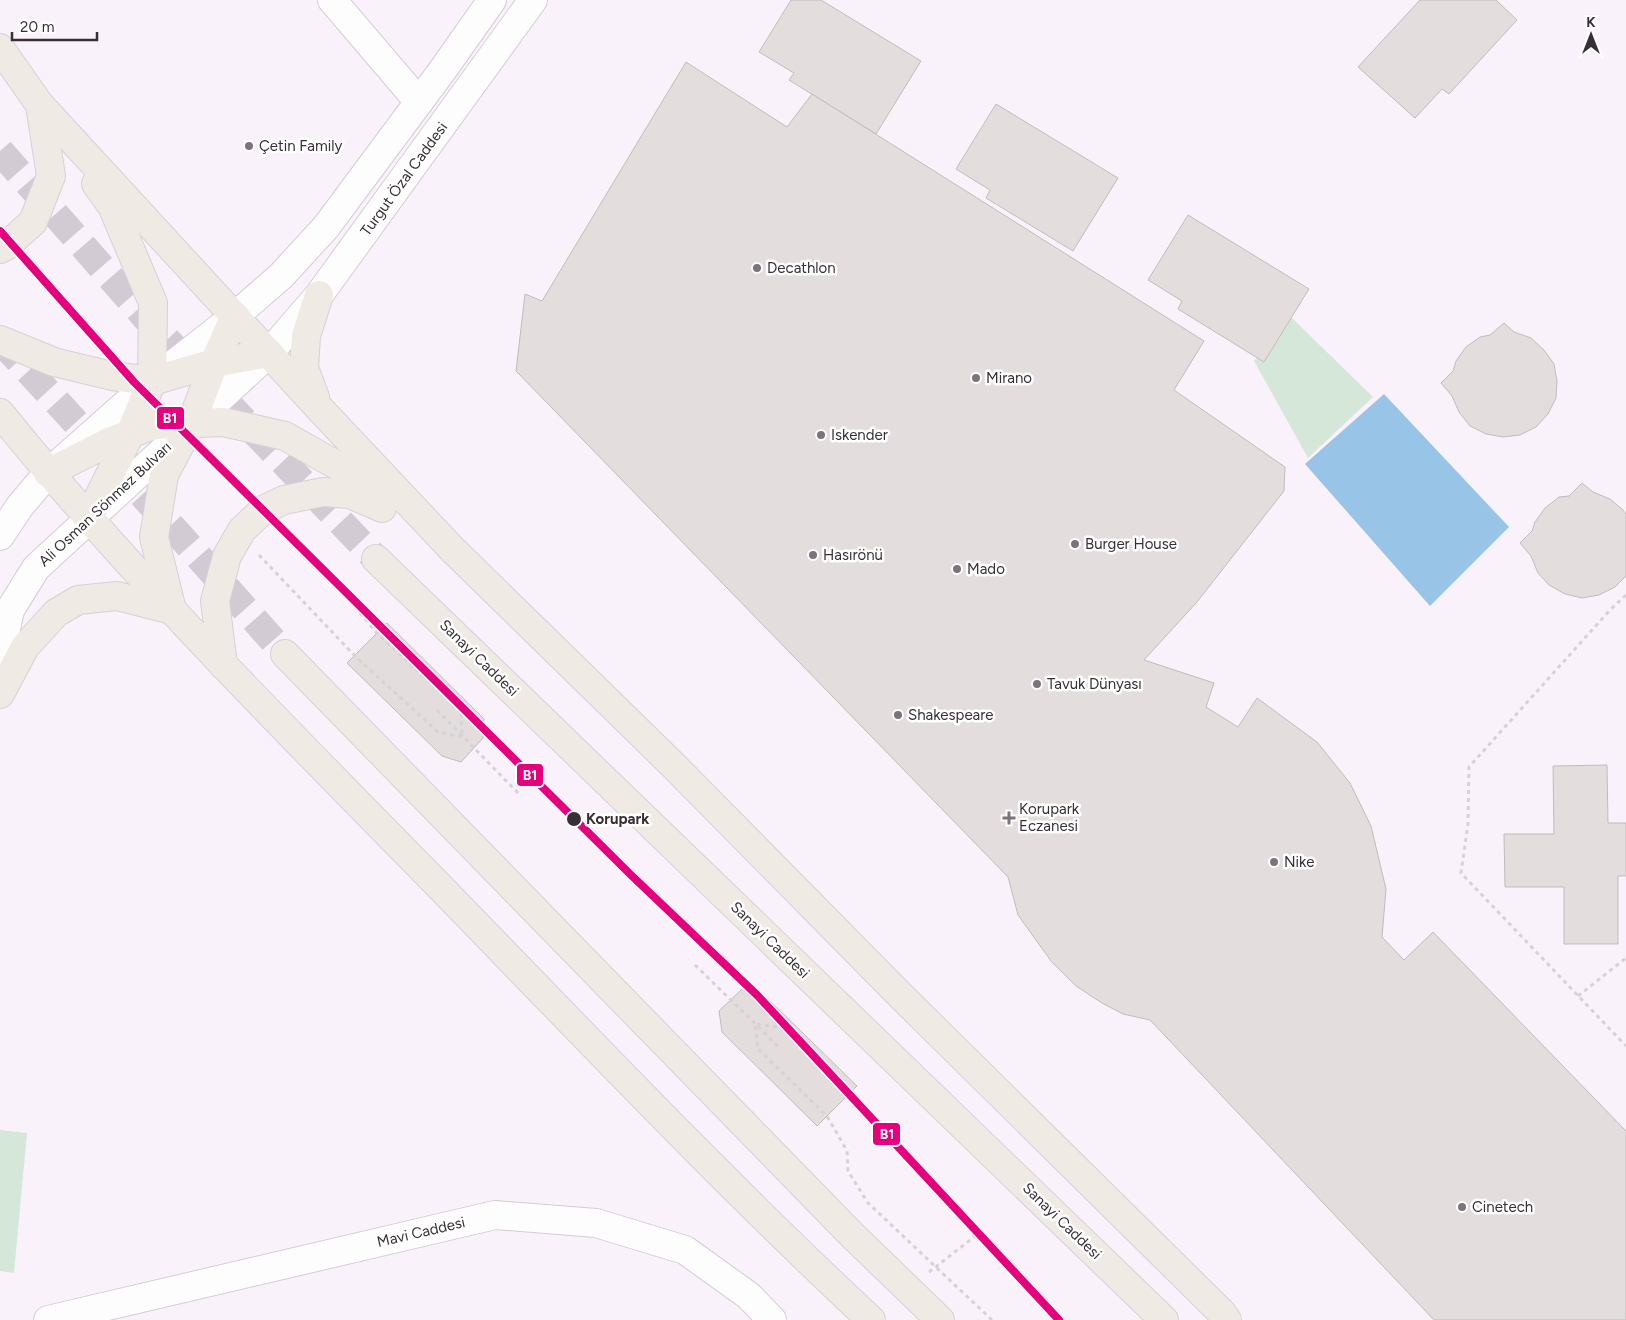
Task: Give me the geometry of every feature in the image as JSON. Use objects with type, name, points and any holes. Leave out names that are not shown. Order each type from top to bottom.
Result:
[{"type":"highway","points":[[0,48],[112,206],[153,303],[152,381],[130,434],[89,517]]},
{"type":"highway","points":[[0,249],[33,222],[51,176],[40,105]]},
{"type":"highway","points":[[40,105],[319,408],[452,549],[673,765],[894,989],[1227,1320]]},
{"type":"highway","points":[[319,408],[304,368],[306,336],[320,295]]},
{"type":"highway","points":[[172,610],[154,537],[164,475],[191,424],[214,363],[236,316]]},
{"type":"highway","points":[[0,340],[54,362],[112,376],[152,381],[214,363],[269,353]]},
{"type":"highway","points":[[0,413],[48,472],[223,665],[721,1175],[871,1320]]},
{"type":"highway","points":[[48,472],[111,441],[154,425],[223,422],[285,436],[363,480],[452,549]]},
{"type":"highway","points":[[223,665],[215,601],[227,556],[240,535],[263,510],[284,500],[323,492],[350,494],[396,514],[452,549]]},
{"type":"highway","name":"Sanayi Caddesi","points":[[376,559],[1164,1320]]},
{"type":"highway","points":[[0,694],[25,647],[56,614],[78,600],[117,596],[172,610]]},
{"type":"highway","points":[[285,654],[852,1235],[940,1320]]},
{"type":"main road","points":[[332,0],[420,102]]},
{"type":"main road","points":[[0,536],[20,506],[48,472],[152,381],[236,316],[281,276],[326,227],[420,102],[492,0]]},
{"type":"main road","name":"Turgut Özal Caddesi","points":[[269,353],[320,295],[533,0]]},
{"type":"main road","name":"Ali Osman Sönmez Bulvarı","points":[[0,658],[10,610],[36,568],[89,517],[269,353]]},
{"type":"main road","name":"Mavi Caddesi","points":[[48,1320],[495,1215],[596,1223],[685,1250],[749,1296],[772,1320]]},
{"type":"path","points":[[270,507],[377,633],[461,710],[462,737]]},
{"type":"path","points":[[240,535],[356,656],[438,732],[462,737]]},
{"type":"path","points":[[1626,594],[1469,767],[1468,824],[1461,873],[1626,1046]]},
{"type":"path","points":[[437,710],[521,796]]},
{"type":"path","points":[[1578,996],[1626,958]]},
{"type":"path","points":[[695,965],[781,1049]]},
{"type":"path","points":[[755,1024],[780,1027],[1060,1320]]},
{"type":"path","points":[[755,1024],[758,1049],[827,1116],[847,1151],[848,1171],[868,1203],[992,1320]]},
{"type":"path","points":[[925,1276],[978,1234]]},
{"type":"green space","points":[[1292,318],[1373,397],[1308,458],[1254,361]]},
{"type":"green space","points":[[0,1130],[27,1133],[14,1273],[0,1271]]},
{"type":"water","points":[[1384,394],[1509,527],[1430,606],[1305,464]]},
{"type":"building","points":[[791,0],[821,0],[921,61],[876,134],[789,80],[794,73],[759,52]]},
{"type":"building","points":[[1420,0],[1496,0],[1517,20],[1449,94],[1442,89],[1415,118],[1358,67]]},
{"type":"building","points":[[686,62],[787,127],[812,94],[1204,341],[1174,390],[1285,467],[1284,491],[1197,602],[1144,660],[1214,683],[1206,707],[1238,727],[1257,698],[1317,742],[1350,783],[1371,826],[1386,889],[1382,937],[1404,960],[1433,932],[1626,1131],[1626,1320],[1434,1320],[1150,1020],[1123,1014],[1102,1003],[1076,986],[1051,961],[1018,915],[1008,877],[516,371],[525,294],[542,301]]},
{"type":"building","points":[[996,104],[1118,178],[1073,251],[986,198],[990,190],[956,169]]},
{"type":"building","points":[[1188,215],[1309,289],[1264,362],[1178,309],[1182,301],[1148,280]]},
{"type":"building","points":[[1504,323],[1514,332],[1531,338],[1544,350],[1554,364],[1557,381],[1556,398],[1548,414],[1536,427],[1520,435],[1503,437],[1486,434],[1470,426],[1459,412],[1452,396],[1441,383],[1453,371],[1456,361],[1466,347],[1480,337],[1490,335]]},
{"type":"building","points":[[1582,483],[1593,492],[1610,499],[1626,514],[1626,576],[1615,587],[1599,595],[1582,598],[1565,594],[1549,585],[1538,573],[1531,556],[1520,543],[1532,531],[1535,522],[1545,508],[1559,497],[1569,496]]},
{"type":"building","points":[[387,623],[484,719],[483,738],[461,762],[442,756],[347,663]]},
{"type":"building","points":[[1607,765],[1608,823],[1626,823],[1626,876],[1618,876],[1618,944],[1564,944],[1564,887],[1505,887],[1504,834],[1554,834],[1553,766]]},
{"type":"building","points":[[743,988],[760,991],[857,1086],[817,1126],[722,1032],[719,1011]]},
{"type":"tunnel","points":[[0,151],[146,318],[376,559]]},
{"type":"tunnel","points":[[0,340],[182,538],[285,654]]},
{"type":"transit line","name":"B1","points":[[0,231],[134,382],[631,875],[757,995],[1059,1320]]},
{"type":"place","name":"Çetin Family","points":[[249,146]]},
{"type":"place","name":"Decathlon","points":[[757,268]]},
{"type":"place","name":"Mirano","points":[[976,378]]},
{"type":"place","name":"Iskender","points":[[821,435]]},
{"type":"place","name":"Burger House","points":[[1075,544]]},
{"type":"place","name":"Hasırönü","points":[[813,555]]},
{"type":"place","name":"Mado","points":[[957,569]]},
{"type":"place","name":"Tavuk Dünyası","points":[[1037,684]]},
{"type":"place","name":"Shakespeare","points":[[898,715]]},
{"type":"place","name":"Korupark Eczanesi","points":[[1009,818]]},
{"type":"place","name":"Korupark","points":[[574,819]]},
{"type":"place","name":"Nike","points":[[1274,862]]},
{"type":"place","name":"Cinetech","points":[[1462,1207]]}]
